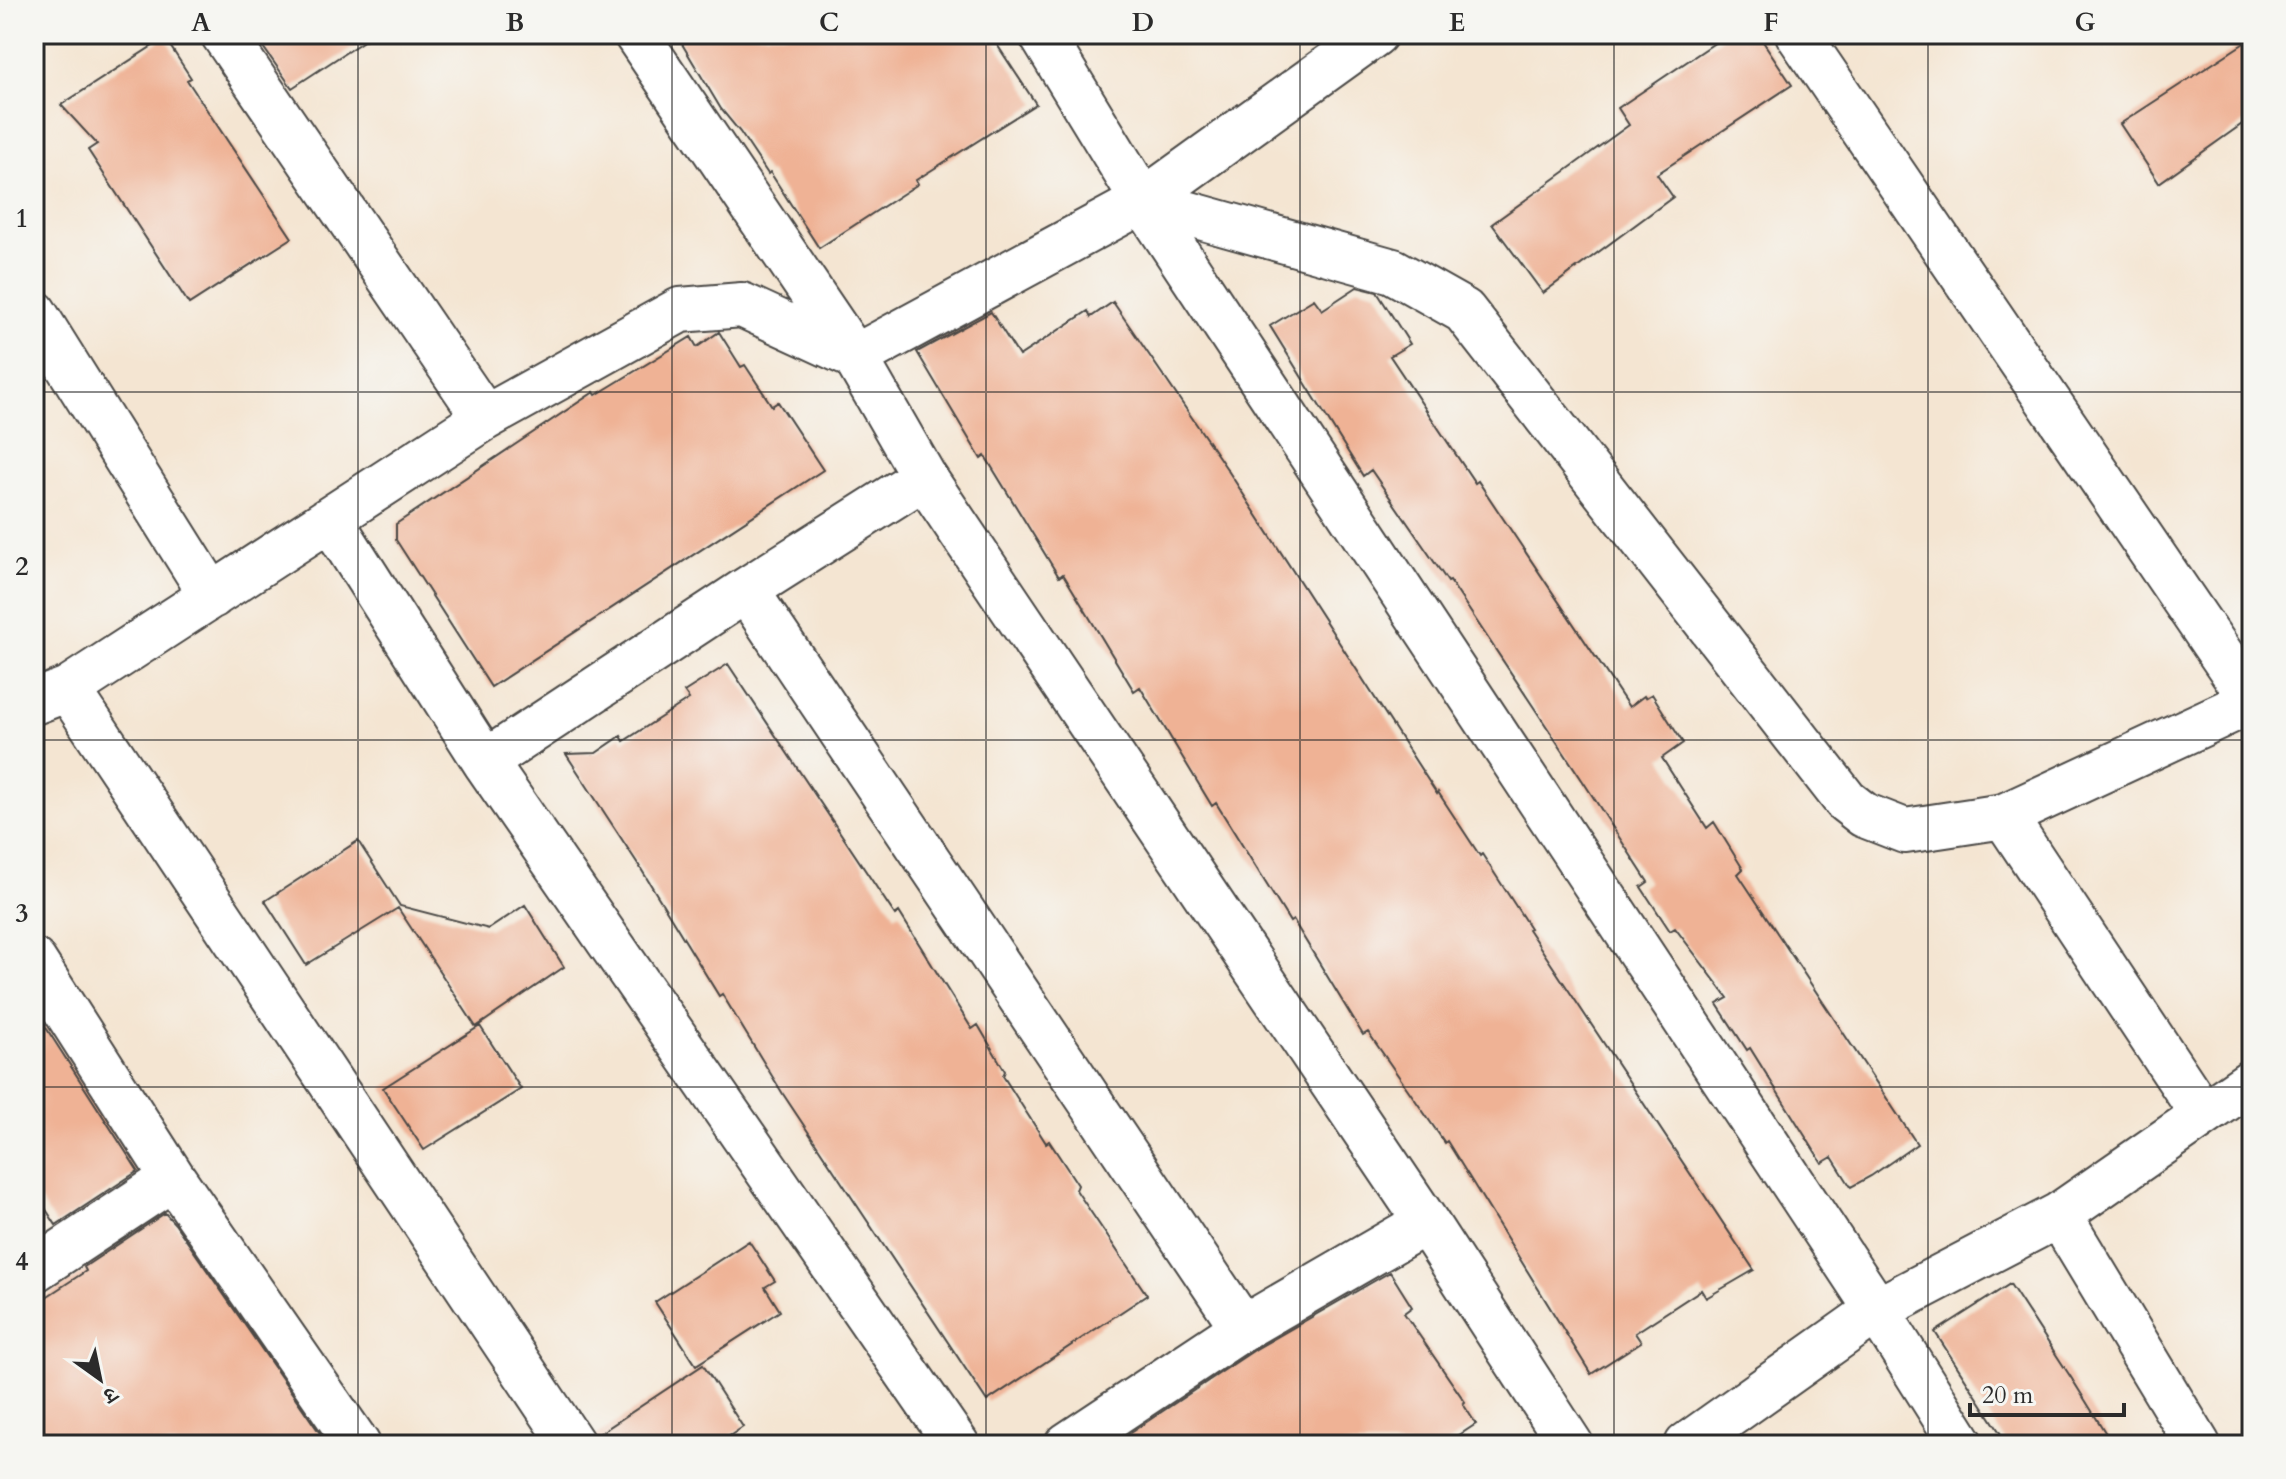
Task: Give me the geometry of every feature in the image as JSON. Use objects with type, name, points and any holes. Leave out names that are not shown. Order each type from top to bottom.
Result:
[{"type":"street","points":[[223,34],[485,418]]},
{"type":"street","points":[[636,34],[855,357],[924,477],[1426,1222],[1571,1445]]},
{"type":"street","points":[[1041,34],[1143,201],[1877,1310],[1962,1445]]},
{"type":"street","points":[[855,357],[1143,201],[1375,34]]},
{"type":"street","points":[[1143,201],[1393,271],[1464,311],[1846,801],[1864,815],[1905,831],[2004,816],[2252,700],[1798,34]]},
{"type":"street","points":[[573,1445],[51,696],[212,596],[485,418],[680,310],[742,305],[855,357]]},
{"type":"street","points":[[34,312],[212,596]]},
{"type":"street","points":[[485,762],[924,477]]},
{"type":"street","points":[[330,519],[485,762],[957,1445]]},
{"type":"street","points":[[746,590],[1243,1328]]},
{"type":"street","points":[[2004,816],[2203,1115]]},
{"type":"street","points":[[34,961],[173,1178],[358,1445]]},
{"type":"street","points":[[1687,1445],[1877,1310],[2059,1215],[2252,1081]]},
{"type":"street","points":[[34,1270],[173,1178]]},
{"type":"street","points":[[2059,1215],[2198,1445]]},
{"type":"street","points":[[1067,1445],[1243,1328],[1426,1222]]},
{"type":"building","points":[[254,34],[374,34],[292,88]]},
{"type":"building","points":[[676,34],[990,34],[1036,104],[916,180],[918,184],[819,248],[770,172],[768,174],[721,109]]},
{"type":"building","points":[[1728,34],[1758,34],[1792,85],[1657,174],[1673,197],[1543,293],[1492,224],[1629,125],[1618,108]]},
{"type":"building","points":[[165,38],[191,78],[187,80],[292,238],[189,304],[88,150],[97,144],[61,105]]},
{"type":"building","points":[[2252,38],[2252,117],[2159,183],[2120,124]]},
{"type":"building","points":[[1357,287],[1377,292],[1410,344],[1390,356],[1629,707],[1652,694],[1683,743],[1662,758],[1707,828],[1714,822],[1743,869],[1738,874],[1917,1144],[1871,1176],[1851,1187],[1832,1157],[1822,1163],[1750,1048],[1747,1050],[1717,1004],[1728,998],[1675,928],[1670,931],[1641,887],[1648,882],[1586,786],[1450,581],[1371,470],[1363,476],[1270,326],[1314,299],[1322,310]]},
{"type":"building","points":[[1113,302],[1227,469],[1437,794],[1480,856],[1482,854],[1528,929],[1754,1270],[1706,1298],[1701,1290],[1635,1333],[1641,1342],[1591,1374],[1447,1141],[1445,1143],[1368,1032],[1363,1035],[1293,920],[1290,922],[1216,803],[1212,806],[1140,687],[1134,691],[1063,574],[1059,577],[985,456],[981,459],[917,352],[991,312],[1019,356],[1088,311],[1091,317]]},
{"type":"building","points":[[719,332],[741,367],[745,365],[772,406],[778,402],[823,470],[491,687],[396,540],[396,524],[594,392],[596,395],[691,337],[697,347]]},
{"type":"building","points":[[728,664],[895,915],[899,912],[972,1029],[978,1025],[1005,1071],[1003,1076],[1046,1143],[1049,1141],[1078,1185],[1076,1190],[1147,1295],[987,1401],[783,1094],[722,994],[719,996],[566,754],[596,753],[621,736],[624,741],[689,699],[684,692]]},
{"type":"building","points":[[358,841],[400,906],[489,929],[525,905],[564,967],[476,1027],[398,908],[306,965],[265,901]]},
{"type":"building","points":[[34,1009],[138,1171],[56,1225],[34,1191]]},
{"type":"building","points":[[480,1026],[521,1089],[424,1150],[383,1088]]},
{"type":"building","points":[[165,1213],[328,1445],[53,1445],[34,1416],[34,1305]]},
{"type":"building","points":[[749,1241],[775,1281],[765,1287],[780,1311],[696,1365],[655,1302]]},
{"type":"building","points":[[1390,1272],[1412,1307],[1404,1313],[1465,1402],[1463,1404],[1476,1424],[1444,1445],[1112,1445],[1256,1349]]},
{"type":"building","points":[[2010,1284],[2113,1445],[2008,1445],[1935,1332]]},
{"type":"building","points":[[703,1365],[743,1427],[716,1445],[598,1445],[596,1436]]}]
